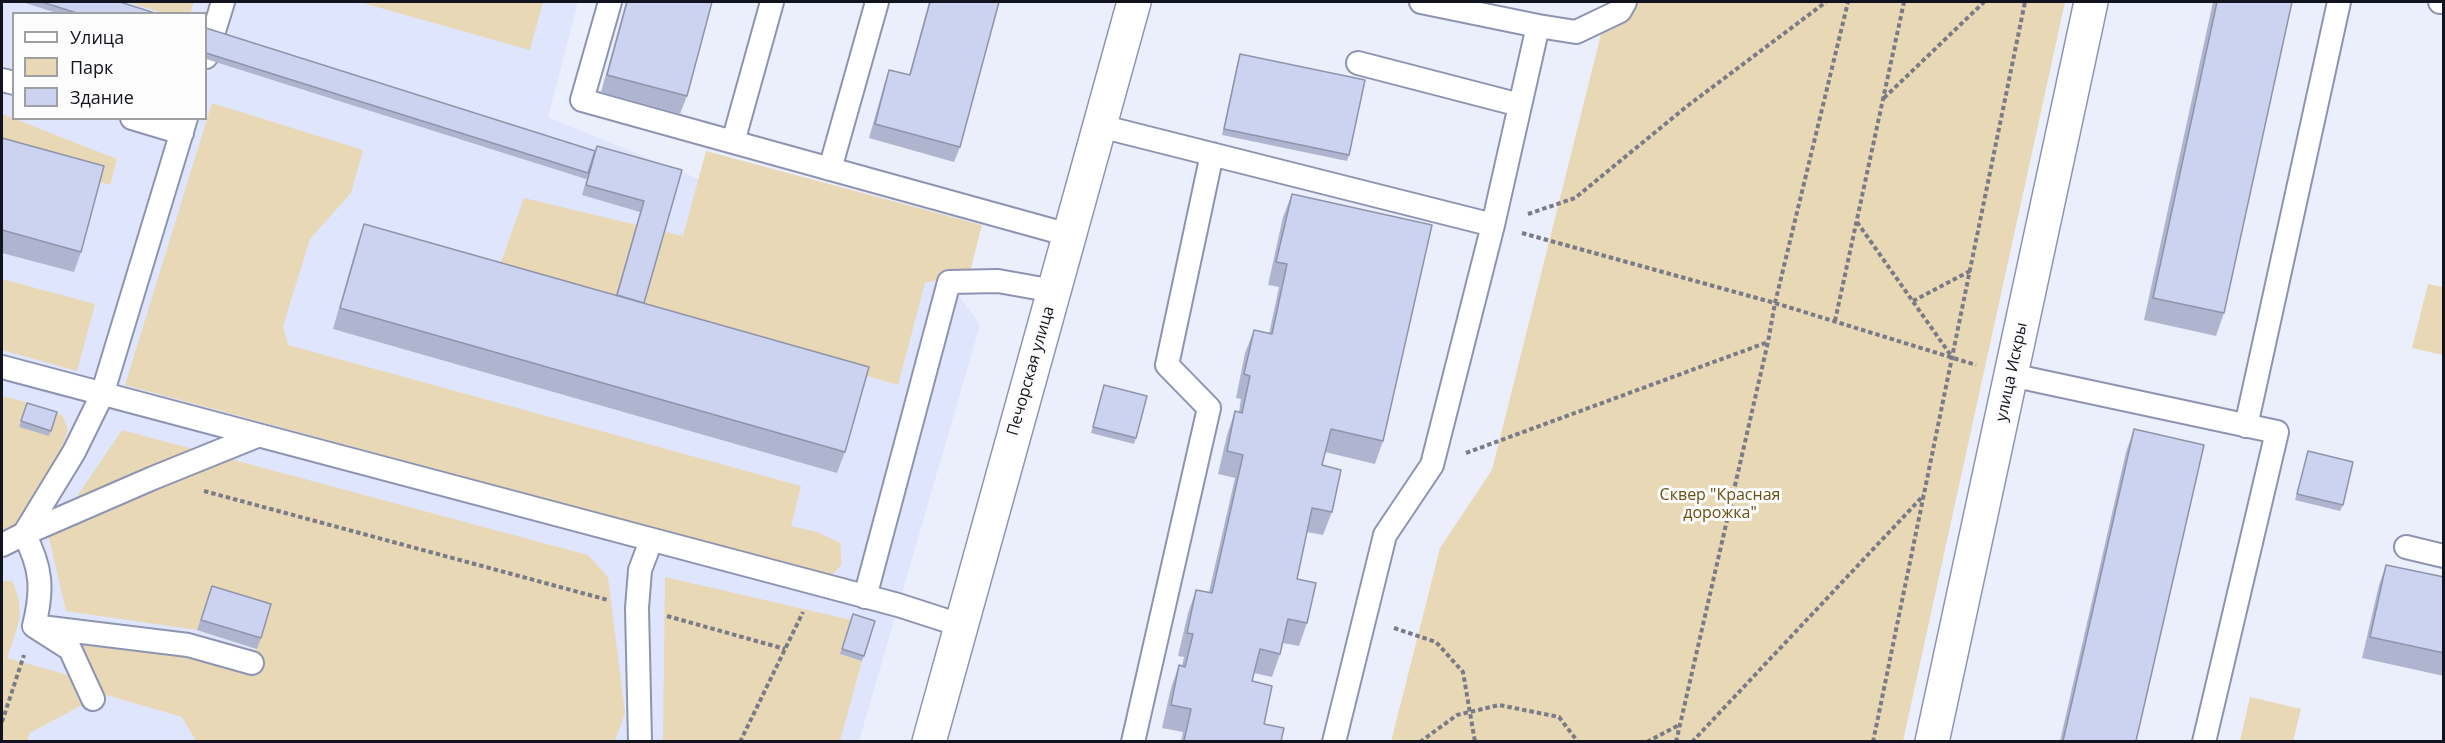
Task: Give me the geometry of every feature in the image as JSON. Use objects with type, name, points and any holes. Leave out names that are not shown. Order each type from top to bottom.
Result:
[{"type":"street","name":"Печорская улица","points":[[929,741],[1134,2]]},
{"type":"street","name":"улица Искры","points":[[1932,741],[2091,2]]},
{"type":"lane","points":[[207,54],[223,2]]},
{"type":"lane","points":[[610,2],[582,100],[1069,236]]},
{"type":"lane","points":[[733,142],[772,2]]},
{"type":"lane","points":[[830,170],[877,2]]},
{"type":"lane","points":[[1421,2],[1576,32],[1620,11],[1625,2]]},
{"type":"lane","points":[[2246,426],[2339,2]]},
{"type":"lane","points":[[1334,741],[1385,535],[1432,465],[1493,225],[1538,26]]},
{"type":"lane","points":[[1358,63],[1520,105]]},
{"type":"lane","points":[[24,534],[74,452],[102,395],[184,126],[145,120]]},
{"type":"lane","points":[[1100,126],[1493,225]]},
{"type":"lane","points":[[1133,741],[1209,408],[1167,365],[1212,153]]},
{"type":"lane","points":[[865,597],[949,282],[998,281],[1054,291]]},
{"type":"lane","points":[[2,368],[865,597],[960,625]]},
{"type":"lane","points":[[2011,375],[2277,432],[2204,741]]},
{"type":"lane","points":[[2,544],[153,478],[257,436]]},
{"type":"lane","points":[[24,534],[36,556],[41,598],[34,626]]},
{"type":"lane","points":[[640,741],[637,608],[640,570],[651,540]]},
{"type":"lane","points":[[2406,547],[2444,556]]},
{"type":"lane","points":[[34,626],[188,645],[252,663]]},
{"type":"lane","points":[[34,626],[70,649],[93,699]]},
{"type":"path","points":[[1493,225],[1575,198],[1686,107],[1826,2]]},
{"type":"path","points":[[1676,741],[1775,303],[1848,2]]},
{"type":"path","points":[[1835,321],[1904,2]]},
{"type":"path","points":[[1883,98],[1984,2]]},
{"type":"path","points":[[1874,741],[2025,2]]},
{"type":"path","points":[[1857,222],[1952,357]]},
{"type":"path","points":[[1493,225],[1775,303],[2011,375]]},
{"type":"path","points":[[1913,301],[1970,271]]},
{"type":"path","points":[[1432,465],[1768,342]]},
{"type":"path","points":[[153,478],[785,649]]},
{"type":"path","points":[[1692,741],[1924,494]]},
{"type":"path","points":[[740,741],[816,584]]},
{"type":"path","points":[[1365,617],[1436,642],[1463,672],[1475,741]]},
{"type":"path","points":[[2,722],[3,711],[34,626]]},
{"type":"path","points":[[1420,741],[1457,715],[1499,705],[1559,717],[1578,741]]},
{"type":"path","points":[[1647,741],[1679,725]]},
{"type":"shaded area","points":[[2,2],[578,2],[548,117],[949,282],[980,325],[859,741],[2,741]]},
{"type":"green space","points":[[127,2],[194,2],[191,12],[157,11]]},
{"type":"green space","points":[[359,2],[543,2],[530,50]]},
{"type":"green space","name":"Сквер \"Красная дорожка\"","points":[[1609,2],[2065,2],[1903,741],[1391,742],[1440,548],[1492,470]]},
{"type":"green space","points":[[212,103],[363,150],[351,193],[310,239],[283,326],[288,345],[801,486],[791,526],[817,532],[840,543],[842,564],[831,576],[125,385]]},
{"type":"green space","points":[[2,114],[12,120],[17,120],[117,159],[110,185],[2,154]]},
{"type":"green space","points":[[706,151],[982,225],[970,272],[925,283],[898,385],[499,268],[524,198],[683,236]]},
{"type":"green space","points":[[2,279],[95,304],[77,371],[2,350]]},
{"type":"green space","points":[[2428,284],[2443,287],[2443,355],[2412,348]]},
{"type":"green space","points":[[2,396],[62,415],[68,429],[57,464],[19,526],[2,534]]},
{"type":"green space","points":[[122,430],[588,555],[608,577],[625,713],[615,741],[196,741],[182,717],[103,694],[82,644],[192,656],[247,674],[256,649],[197,630],[66,611],[49,538]]},
{"type":"green space","points":[[665,577],[851,620],[840,654],[862,661],[840,741],[663,742]]},
{"type":"green space","points":[[2,581],[12,581],[17,593],[20,612],[7,658],[68,675],[82,705],[30,733],[27,741],[2,741]]},
{"type":"green space","points":[[2250,697],[2301,709],[2293,741],[2240,741]]},
{"type":"building","points":[[42,2],[120,2],[152,12],[74,12]]},
{"type":"building","points":[[627,2],[712,2],[687,96],[607,75]]},
{"type":"building","points":[[930,2],[999,2],[960,147],[875,124],[889,70],[910,75]]},
{"type":"building","points":[[2217,2],[2292,2],[2224,313],[2153,298]]},
{"type":"building","points":[[207,28],[595,151],[588,173],[207,53]]},
{"type":"building","points":[[1240,54],[1365,80],[1349,155],[1224,129]]},
{"type":"building","points":[[2,138],[104,166],[81,252],[2,230]]},
{"type":"building","points":[[597,146],[682,170],[644,303],[617,295],[644,201],[586,185]]},
{"type":"building","points":[[1292,194],[1432,225],[1383,441],[1331,429],[1322,465],[1341,470],[1332,512],[1312,508],[1297,579],[1316,583],[1307,623],[1288,619],[1280,654],[1260,649],[1252,681],[1272,686],[1264,724],[1284,728],[1281,741],[1184,741],[1191,709],[1171,705],[1179,665],[1185,667],[1193,634],[1187,633],[1196,590],[1212,593],[1243,455],[1227,451],[1235,411],[1242,413],[1250,376],[1244,374],[1254,330],[1272,334],[1287,264],[1276,262]]},
{"type":"building","points":[[364,224],[869,367],[845,452],[340,308]]},
{"type":"building","points":[[1104,385],[1147,396],[1136,438],[1093,427]]},
{"type":"building","points":[[27,403],[57,412],[51,431],[21,421]]},
{"type":"building","points":[[2134,429],[2204,445],[2136,741],[2063,741]]},
{"type":"building","points":[[2308,451],[2353,462],[2343,505],[2297,494]]},
{"type":"building","points":[[2386,565],[2444,577],[2444,653],[2370,637]]},
{"type":"building","points":[[212,586],[271,604],[261,638],[201,620]]},
{"type":"building","points":[[853,614],[875,621],[864,656],[842,649]]}]
